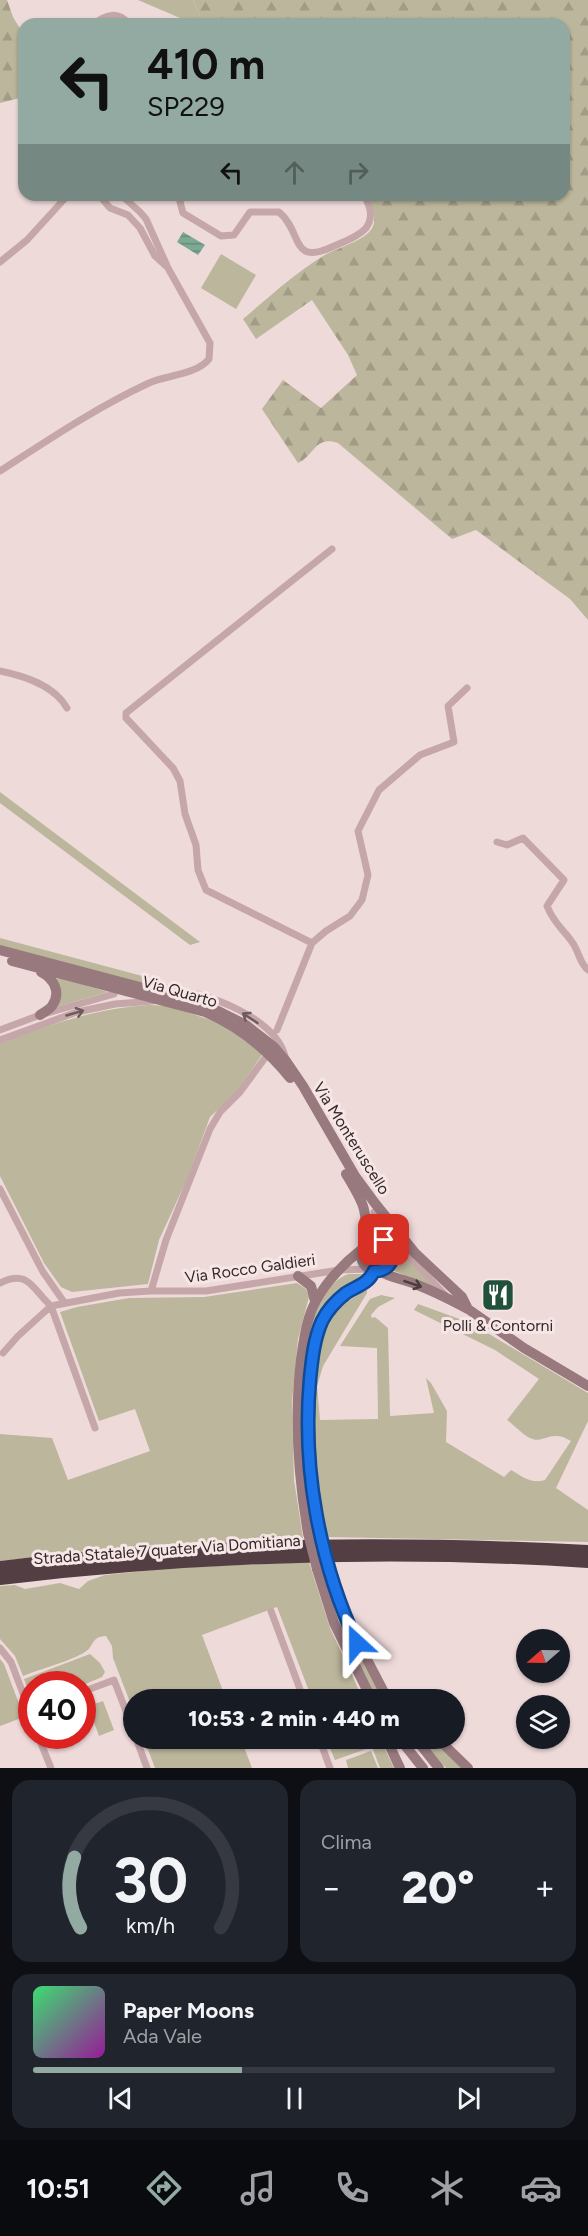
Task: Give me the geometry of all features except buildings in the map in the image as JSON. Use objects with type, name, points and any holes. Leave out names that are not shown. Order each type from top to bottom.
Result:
[{"type":"highway","name":"Strada Statale 7 quater Via Domitiana","points":[[0,1568],[180,1551],[299,1546],[439,1546],[588,1552]]},
{"type":"highway","name":"Strada Statale 7 quater Via Domitiana","points":[[0,1578],[72,1569],[275,1556],[438,1555],[588,1561]]},
{"type":"street","points":[[102,18],[114,15],[122,18]]},
{"type":"street","points":[[0,262],[27,240],[63,201]]},
{"type":"street","points":[[104,201],[110,208],[128,215],[140,228],[155,256],[168,268]]},
{"type":"street","points":[[0,471],[121,396],[153,381],[205,364],[211,351],[210,343],[168,268],[146,219],[128,201]]},
{"type":"street","points":[[180,201],[183,213],[224,236],[234,235],[250,212],[279,212],[304,251],[317,254],[363,232],[369,224],[371,212],[366,201]]},
{"type":"street","points":[[312,943],[206,890],[198,870],[196,845],[185,814],[180,781],[173,768],[126,718],[126,713],[332,549]]},
{"type":"street","points":[[0,671],[40,683],[59,698],[67,708]]},
{"type":"street","points":[[277,1030],[312,943],[350,916],[362,900],[368,875],[358,831],[375,797],[379,790],[420,755],[454,742],[448,706],[467,688]]},
{"type":"street","points":[[497,842],[507,845],[523,838],[564,880],[547,906],[553,921],[574,945],[581,964],[588,970]]},
{"type":"street","name":"Via Quarto","points":[[0,950],[204,1004],[246,1025],[274,1047],[286,1061]]},
{"type":"street","name":"Via Quarto","points":[[0,957],[205,1012],[230,1024],[255,1041],[281,1066],[299,1092],[364,1204],[367,1223],[362,1248]]},
{"type":"street","points":[[37,967],[51,978],[56,992],[54,1004],[40,1015]]},
{"type":"street","points":[[173,990],[203,995],[251,1018],[273,1036],[283,1050],[286,1061]]},
{"type":"street","points":[[0,1030],[40,1015],[114,994]]},
{"type":"street","points":[[0,1040],[77,1012],[115,1004],[160,1000]]},
{"type":"street","points":[[151,1291],[166,1240],[210,1129],[220,1112],[240,1092],[265,1058]]},
{"type":"street","name":"Via Monteruscello","points":[[286,1061],[393,1238],[462,1297],[468,1309],[524,1348],[588,1386]]},
{"type":"street","points":[[0,1189],[43,1272],[64,1302]]},
{"type":"street","points":[[374,1212],[393,1238],[447,1297]]},
{"type":"street","points":[[367,1689],[334,1623],[308,1533],[300,1478],[297,1408],[304,1336],[315,1302],[339,1270],[362,1248],[375,1239],[393,1238]]},
{"type":"street","points":[[364,1284],[374,1270],[388,1267],[392,1262],[393,1238]]},
{"type":"street","points":[[362,1248],[362,1261],[374,1270],[389,1278],[413,1283],[447,1297],[468,1309]]},
{"type":"street","name":"Via Rocco Galdieri","points":[[51,1306],[119,1293],[206,1291],[339,1270],[374,1270]]},
{"type":"street","points":[[298,1276],[311,1286],[315,1302]]},
{"type":"street","points":[[0,1283],[22,1278],[31,1284],[51,1306],[95,1428]]},
{"type":"street","points":[[382,1689],[348,1623],[329,1568],[312,1483],[308,1436],[309,1389],[314,1349],[324,1318],[344,1294],[364,1284],[389,1278]]},
{"type":"street","points":[[3,1353],[51,1306]]},
{"type":"street","points":[[271,1611],[300,1689]]},
{"type":"street","points":[[0,1648],[11,1662],[18,1680]]},
{"type":"street","points":[[96,1687],[114,1680],[123,1703]]},
{"type":"street","points":[[43,1749],[51,1768]]},
{"type":"street","points":[[140,1749],[147,1768]]},
{"type":"street","points":[[323,1749],[330,1768]]},
{"type":"street","points":[[391,1749],[400,1768]]},
{"type":"street","points":[[408,1749],[423,1768]]},
{"type":"street","points":[[424,1749],[439,1768]]},
{"type":"street","points":[[448,1749],[468,1768]]},
{"type":"green space","points":[[0,0],[7,0],[18,25],[18,98],[0,103]]},
{"type":"green space","points":[[138,0],[193,0],[200,18],[180,18]]},
{"type":"green space","points":[[193,0],[588,0],[588,620],[570,599],[476,530],[452,539],[338,443],[330,441],[319,444],[298,463],[262,409],[283,380],[321,408],[357,375],[348,355],[312,300],[256,339],[243,319],[312,263],[368,233],[374,224],[373,209],[370,201],[570,201],[570,18],[200,18]]},
{"type":"green space","points":[[221,254],[256,275],[236,309],[201,288]]},
{"type":"green space","points":[[0,792],[200,942],[190,945],[0,803]]},
{"type":"green space","points":[[0,938],[146,977],[171,986],[171,992],[0,946]]},
{"type":"green space","points":[[57,977],[108,992],[56,1007]]},
{"type":"green space","points":[[149,1005],[169,1006],[225,1025],[264,1052],[238,1090],[210,1117],[187,1179],[159,1240],[148,1284],[72,1292],[61,1287],[44,1263],[0,1176],[0,1043],[92,1014]]},
{"type":"green space","points":[[377,1242],[386,1246],[390,1255],[386,1264],[377,1268],[368,1264],[364,1255],[368,1246]]},
{"type":"green space","points":[[398,1249],[435,1288],[392,1270]]},
{"type":"green space","points":[[349,1274],[363,1274],[364,1277],[348,1288],[310,1347],[316,1534],[313,1534],[302,1445],[302,1378],[306,1347],[314,1319],[326,1294],[338,1279]]},
{"type":"green space","points":[[297,1283],[306,1289],[309,1297],[298,1339],[292,1402],[294,1480],[303,1538],[138,1546],[0,1561],[0,1434],[52,1438],[68,1480],[150,1451],[135,1409],[99,1421],[60,1312],[129,1298],[204,1297]]},
{"type":"green space","points":[[367,1290],[323,1366],[317,1386],[320,1420],[378,1419],[377,1348],[340,1346],[370,1299],[381,1295],[395,1298],[378,1307],[371,1315],[388,1328],[390,1416],[434,1413],[426,1378],[447,1411],[446,1442],[504,1477],[511,1470],[531,1480],[545,1480],[571,1441],[558,1436],[535,1440],[507,1420],[539,1379],[495,1350],[414,1310],[418,1304],[465,1321],[588,1393],[588,1421],[556,1488],[588,1510],[588,1542],[327,1537],[319,1495],[314,1431],[319,1351],[326,1326],[334,1314]]},
{"type":"green space","points":[[309,1562],[330,1628],[358,1689],[308,1689],[277,1607],[202,1635],[222,1689],[125,1689],[113,1658],[112,1646],[106,1636],[97,1638],[88,1650],[64,1662],[38,1671],[21,1671],[15,1656],[0,1639],[0,1586],[15,1585],[25,1589],[60,1583],[79,1589],[88,1581],[105,1575],[172,1568]]},
{"type":"green space","points":[[320,1568],[325,1568],[350,1636],[377,1689],[372,1689],[349,1646]]},
{"type":"green space","points":[[90,1654],[100,1663],[105,1672],[102,1677],[96,1680],[96,1671],[45,1671]]},
{"type":"green space","points":[[0,1659],[18,1701],[18,1719],[0,1726]]},
{"type":"green space","points":[[103,1701],[114,1730],[99,1736],[96,1728],[96,1703]]},
{"type":"green space","points":[[148,1749],[245,1749],[252,1768],[155,1768]]},
{"type":"green space","points":[[330,1749],[366,1749],[335,1760]]},
{"type":"green space","points":[[373,1749],[385,1749],[394,1768],[380,1768]]},
{"type":"green space","points":[[429,1749],[441,1749],[461,1768],[446,1768]]},
{"type":"green space","points":[[371,1751],[378,1768],[348,1768],[346,1760]]},
{"type":"shaded area","points":[[183,232],[205,245],[198,255],[177,242]]},
{"type":"place","name":"Polli & Contorni","points":[[498,1295]]},
{"type":"route","points":[[357,1643],[334,1586],[316,1508],[308,1436],[309,1389],[314,1349],[324,1318],[344,1294],[364,1284],[374,1271],[384,1270],[392,1262],[393,1252],[384,1240]]}]
